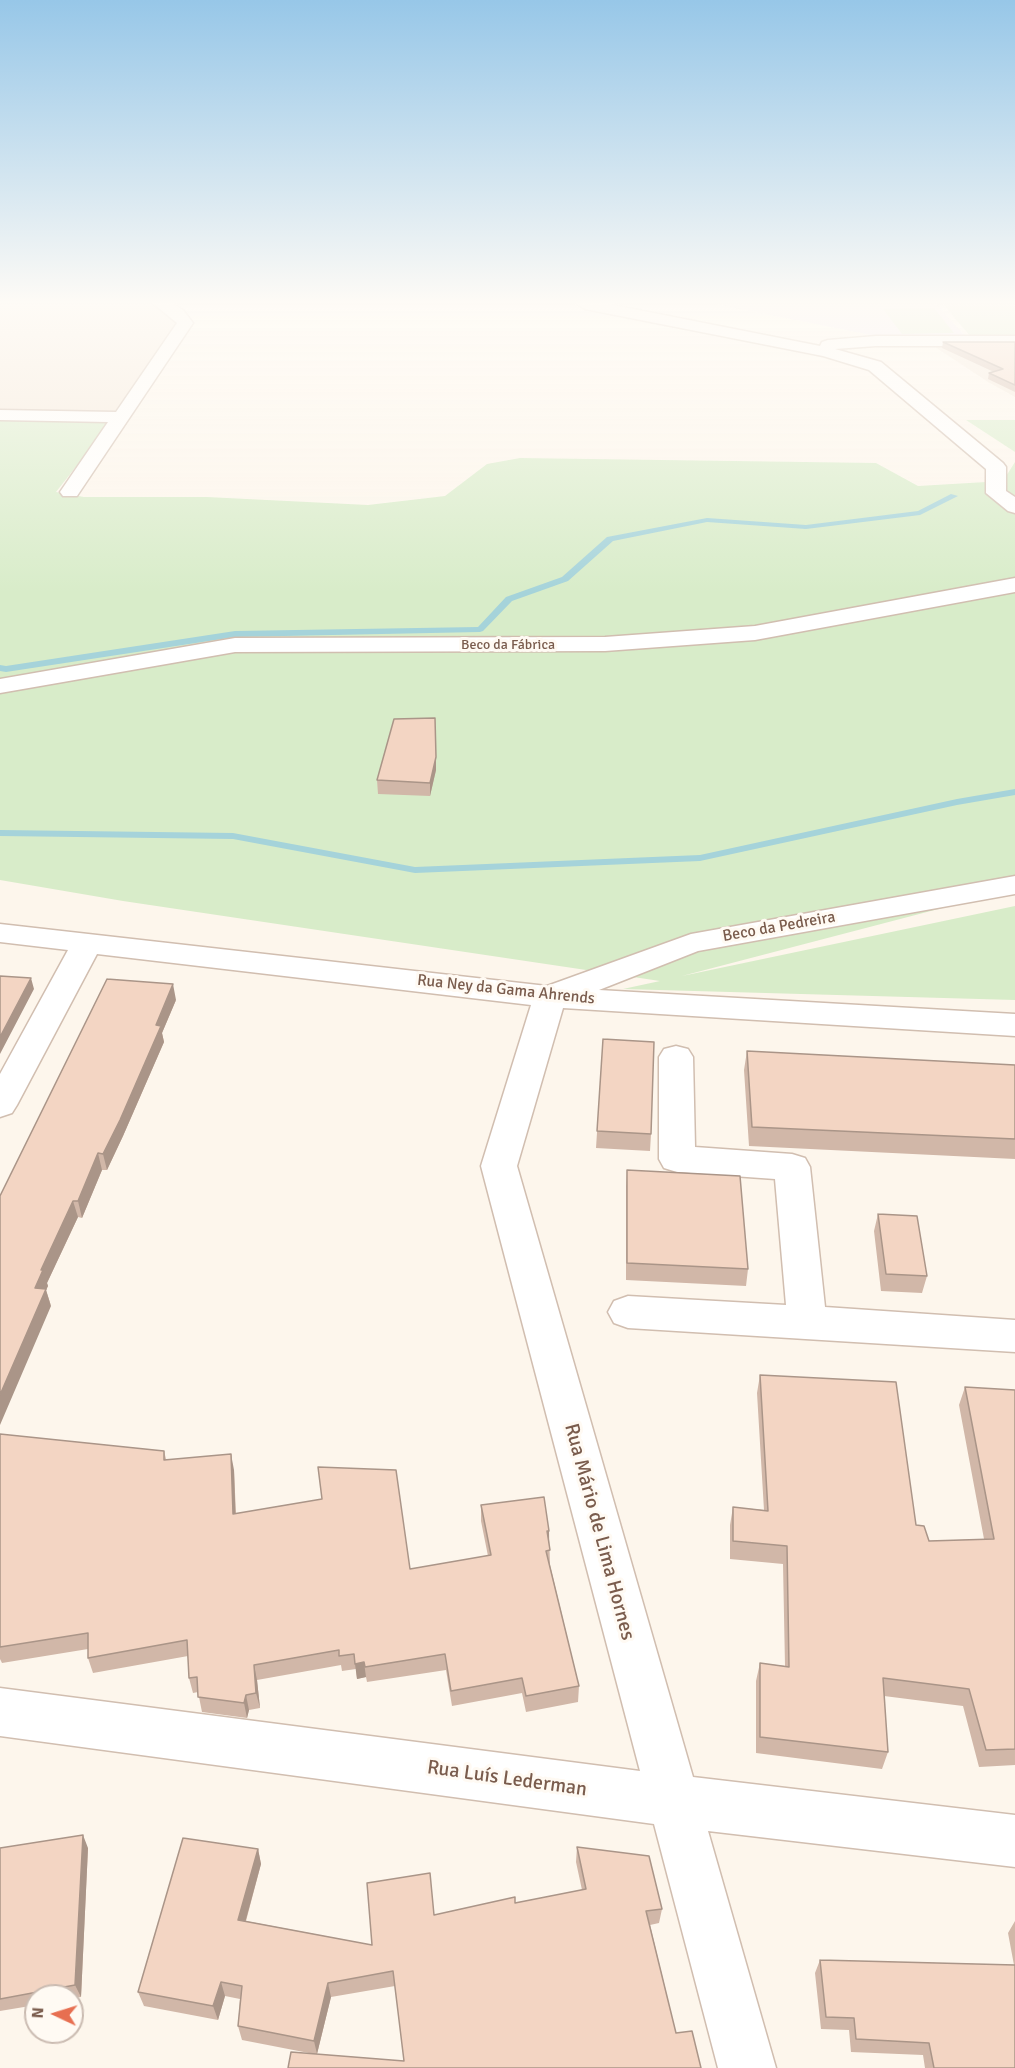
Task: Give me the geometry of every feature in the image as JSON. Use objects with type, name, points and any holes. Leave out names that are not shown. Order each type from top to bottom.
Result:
[{"type":"street","points":[[70,492],[130,401]]},
{"type":"street","points":[[916,401],[996,467],[996,493],[1015,507]]},
{"type":"street","points":[[0,415],[118,417]]},
{"type":"street","name":"Beco da Fábrica","points":[[0,686],[235,645],[605,644],[755,633],[1015,585]]},
{"type":"street","name":"Beco da Pedreira","points":[[550,997],[691,943],[1015,885]]},
{"type":"street","name":"Rua Ney da Gama Ahrends","points":[[0,933],[550,997],[1015,1025]]},
{"type":"street","points":[[0,1105],[88,942]]},
{"type":"street","name":"Rua Mário de Lima Hornes","points":[[550,997],[499,1166],[747,2068]]},
{"type":"street","points":[[676,1057],[677,1159],[792,1167],[807,1322]]},
{"type":"street","points":[[628,1312],[1015,1336]]},
{"type":"street","name":"Rua Luís Lederman","points":[[0,1712],[674,1801],[1015,1841]]},
{"type":"shaded area","points":[[0,401],[123,401],[113,414],[0,412]]},
{"type":"green space","points":[[0,417],[112,421],[56,492],[84,497],[207,497],[368,505],[445,496],[487,464],[520,458],[876,463],[918,486],[1003,481],[1015,462],[1015,889],[682,976],[1015,906],[1015,1000],[623,989],[660,981],[123,901],[0,880]]},
{"type":"green space","points":[[966,420],[1015,420],[1015,452]]},
{"type":"building","points":[[435,718],[436,757],[430,783],[377,780],[394,719]]},
{"type":"building","points":[[0,976],[31,978],[0,1037]]},
{"type":"building","points":[[107,979],[173,984],[156,1025],[161,1026],[120,1120],[103,1154],[98,1153],[78,1201],[73,1201],[41,1270],[43,1270],[35,1288],[46,1289],[0,1395],[0,1196]]},
{"type":"building","points":[[603,1039],[654,1042],[651,1134],[597,1131]]},
{"type":"building","points":[[747,1051],[1015,1065],[1015,1139],[752,1127]]},
{"type":"building","points":[[627,1170],[740,1176],[748,1269],[627,1263]]},
{"type":"building","points":[[878,1214],[917,1216],[927,1276],[886,1274]]},
{"type":"building","points":[[760,1375],[896,1382],[916,1525],[924,1526],[929,1541],[994,1539],[965,1387],[1015,1390],[1015,1749],[986,1750],[969,1689],[883,1678],[888,1752],[760,1737],[760,1663],[789,1667],[787,1546],[733,1541],[733,1507],[768,1511]]},
{"type":"building","points":[[0,1434],[164,1451],[164,1460],[231,1454],[233,1514],[322,1499],[318,1467],[396,1470],[410,1569],[491,1555],[481,1505],[544,1497],[550,1550],[546,1551],[579,1686],[526,1696],[522,1678],[451,1691],[445,1654],[365,1667],[364,1662],[355,1664],[354,1654],[339,1656],[339,1650],[254,1665],[256,1693],[246,1695],[244,1703],[198,1697],[197,1677],[189,1678],[187,1640],[88,1658],[88,1633],[0,1647]]},
{"type":"building","points":[[83,1835],[75,1984],[24,1984],[24,1995],[0,1999],[0,1848]]},
{"type":"building","points":[[183,1838],[258,1849],[238,1920],[372,1945],[367,1883],[430,1873],[434,1915],[515,1897],[515,1903],[586,1889],[577,1847],[649,1856],[662,1909],[646,1911],[676,2033],[692,2031],[701,2068],[288,2068],[291,2052],[404,2061],[393,1971],[328,1983],[314,2041],[238,2026],[242,1986],[221,1982],[213,2006],[138,1992]]},
{"type":"building","points":[[820,1960],[1015,1965],[1015,2068],[934,2068],[929,2043],[856,2039],[854,2018],[826,2017]]},
{"type":"waterway","points":[[0,668],[6,669],[235,634],[480,629],[509,599],[565,579],[610,539],[707,520],[806,527],[920,513],[954,496]]},
{"type":"waterway","points":[[0,833],[233,836],[415,870],[700,858],[957,802],[1015,792]]}]
